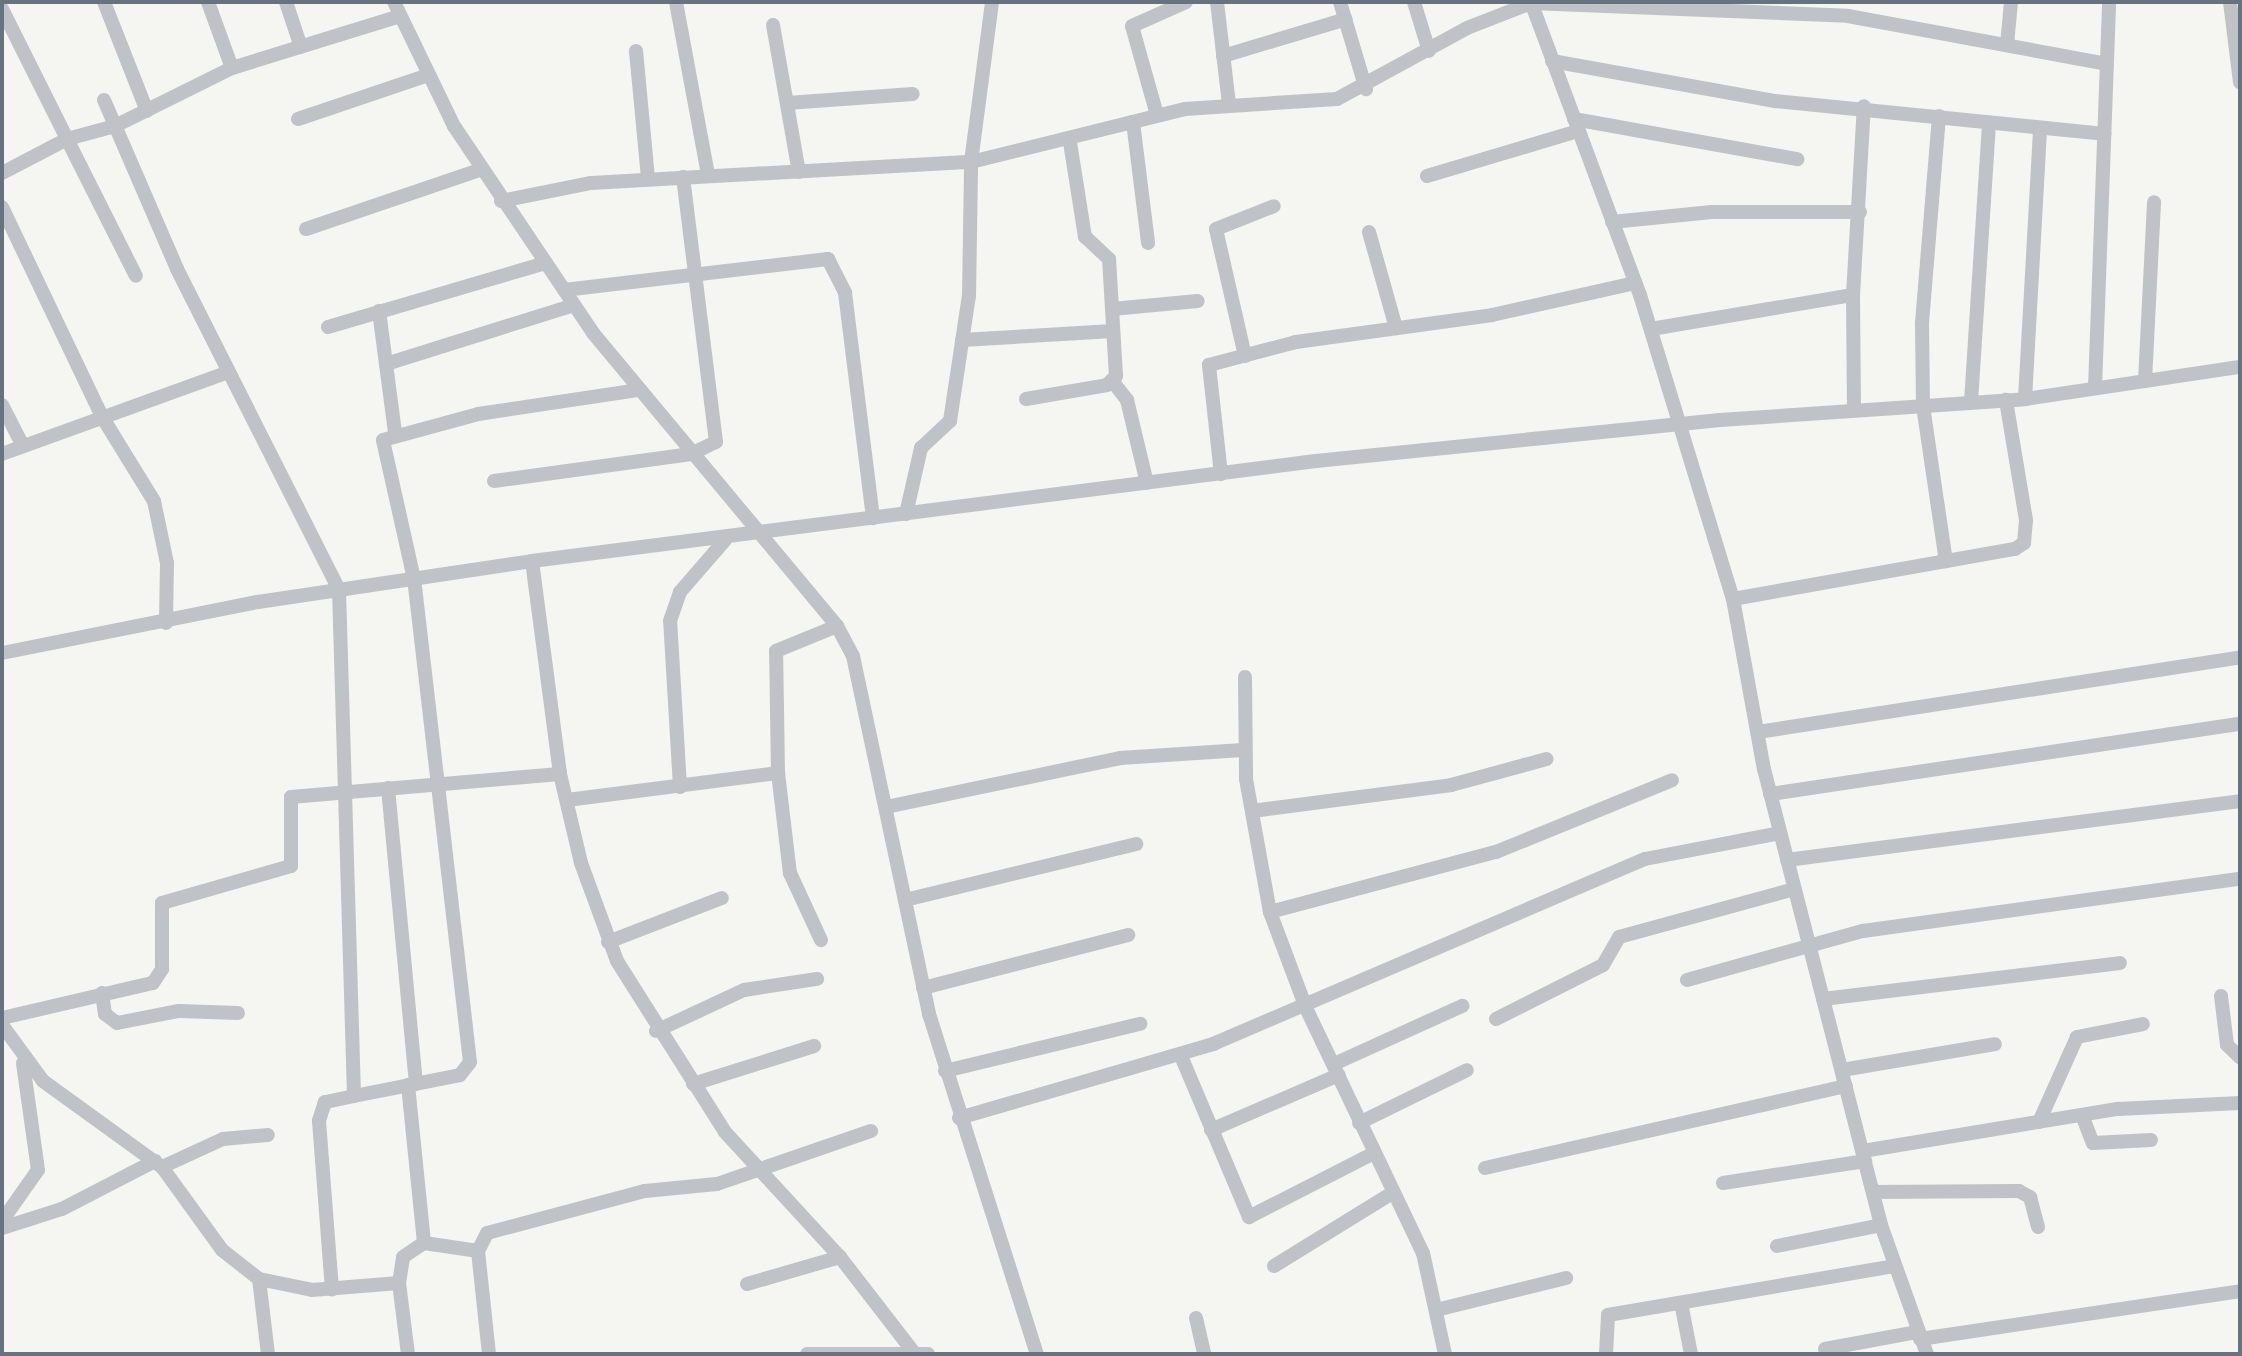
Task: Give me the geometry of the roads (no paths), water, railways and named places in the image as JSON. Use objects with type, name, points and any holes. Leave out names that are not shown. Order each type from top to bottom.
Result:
[{"type":"street","points":[[104,2],[147,111]]},
{"type":"street","points":[[208,2],[232,68]]},
{"type":"street","points":[[286,2],[301,47]]},
{"type":"street","points":[[676,2],[708,175]]},
{"type":"street","points":[[906,514],[921,448],[950,421],[962,340],[971,162],[992,2]]},
{"type":"street","points":[[1157,115],[1132,26],[1186,2]]},
{"type":"street","points":[[1217,2],[1229,104]]},
{"type":"street","points":[[1340,2],[1366,89]]},
{"type":"street","points":[[1414,2],[1429,51]]},
{"type":"street","points":[[2007,45],[2011,2]]},
{"type":"street","points":[[2095,388],[2109,2]]},
{"type":"street","points":[[2230,2],[2240,82]]},
{"type":"street","points":[[1531,3],[1651,329],[1733,599],[1780,833],[1881,1225],[1927,1354]]},
{"type":"street","points":[[501,201],[648,179],[971,162],[1070,142],[1157,115],[1229,104],[1314,102],[1366,89],[1429,51],[1531,3],[1848,16],[2107,64]]},
{"type":"street","points":[[2,9],[136,276]]},
{"type":"street","points":[[2,173],[67,139],[115,126],[232,68],[301,47],[397,9],[429,75],[501,201],[574,305],[691,454],[837,626],[853,656],[923,988],[959,1118],[1037,1354]]},
{"type":"street","points":[[1223,56],[1346,19]]},
{"type":"street","points":[[773,25],[799,172]]},
{"type":"street","points":[[636,51],[648,179]]},
{"type":"street","points":[[1552,61],[1775,101],[1864,106],[2040,131],[2104,134]]},
{"type":"street","points":[[298,119],[429,75]]},
{"type":"street","points":[[787,103],[913,94]]},
{"type":"street","points":[[104,100],[229,372],[339,590],[354,1096]]},
{"type":"street","points":[[1854,410],[1853,295],[1864,106]]},
{"type":"street","points":[[1939,116],[1922,324],[1923,406],[1946,561]]},
{"type":"street","points":[[1133,122],[1148,243]]},
{"type":"street","points":[[1971,402],[1989,123]]},
{"type":"street","points":[[1427,176],[1576,125],[1797,159]]},
{"type":"street","points":[[2025,399],[2040,131]]},
{"type":"street","points":[[1070,142],[1085,237],[1109,259],[1113,382],[1127,400],[1147,483]]},
{"type":"street","points":[[306,229],[482,169]]},
{"type":"street","points":[[494,481],[691,454],[719,436],[690,273],[683,177]]},
{"type":"street","points":[[2145,381],[2154,202]]},
{"type":"street","points":[[1245,356],[1216,229],[1274,206]]},
{"type":"street","points":[[2,207],[101,415],[154,501],[167,563],[166,623]]},
{"type":"street","points":[[1612,222],[1712,212],[1860,212]]},
{"type":"street","points":[[1369,232],[1396,328]]},
{"type":"street","points":[[564,290],[821,259],[835,266],[845,293],[873,518]]},
{"type":"street","points":[[328,327],[545,263]]},
{"type":"street","points":[[1221,474],[1204,372],[1245,356],[1635,283]]},
{"type":"street","points":[[1651,329],[1853,295]]},
{"type":"street","points":[[1112,309],[1198,301]]},
{"type":"street","points":[[386,364],[574,305]]},
{"type":"street","points":[[379,311],[395,433]]},
{"type":"street","points":[[962,340],[1113,331]]},
{"type":"street","points":[[2,653],[339,590],[532,561],[725,540],[1221,474],[1681,423],[2025,399],[2240,367]]},
{"type":"street","points":[[2,454],[101,415],[229,372]]},
{"type":"street","points":[[1026,399],[1113,382]]},
{"type":"street","points":[[332,1290],[319,1121],[325,1102],[460,1075],[470,1062],[414,579],[382,458],[383,440],[395,433],[639,390]]},
{"type":"street","points":[[1733,599],[1946,561],[2024,543],[2006,400]]},
{"type":"street","points":[[2,405],[23,446]]},
{"type":"street","points":[[680,787],[670,621],[680,592],[725,540]]},
{"type":"street","points":[[532,561],[560,774],[608,942],[656,1031],[693,1084],[758,1169],[840,1257],[915,1354]]},
{"type":"street","points":[[821,940],[790,873],[778,773],[776,651],[837,626]]},
{"type":"street","points":[[1758,732],[2240,657]]},
{"type":"street","points":[[1245,677],[1243,750],[1270,912],[1306,1008],[1372,1154],[1423,1253],[1445,1354]]},
{"type":"street","points":[[1770,794],[2240,724]]},
{"type":"street","points":[[886,807],[1120,758],[1243,750]]},
{"type":"street","points":[[1252,811],[1451,785],[1547,759]]},
{"type":"street","points":[[567,800],[778,773]]},
{"type":"street","points":[[2,1018],[159,978],[162,903],[291,866],[287,800],[345,792],[560,774]]},
{"type":"street","points":[[1270,912],[1496,852],[1672,780]]},
{"type":"street","points":[[388,788],[424,1243]]},
{"type":"street","points":[[1787,860],[2240,801]]},
{"type":"street","points":[[959,1118],[1181,1056],[1306,1008],[1353,980],[1645,859],[1780,833]]},
{"type":"street","points":[[905,900],[1136,844]]},
{"type":"street","points":[[1687,980],[1810,947],[1981,911],[2240,879]]},
{"type":"street","points":[[1496,1019],[1592,972],[1619,937],[1795,889]]},
{"type":"street","points":[[608,942],[722,898]]},
{"type":"street","points":[[923,988],[1128,935]]},
{"type":"street","points":[[1823,999],[2120,963]]},
{"type":"street","points":[[656,1031],[744,990],[817,979]]},
{"type":"street","points":[[102,993],[105,1014],[117,1023],[179,1011],[238,1013]]},
{"type":"street","points":[[2221,996],[2227,1045],[2240,1057]]},
{"type":"street","points":[[1211,1130],[1462,1006]]},
{"type":"street","points":[[945,1071],[1140,1024]]},
{"type":"street","points":[[2039,1122],[2077,1037],[2143,1024]]},
{"type":"street","points":[[2,1025],[23,1061],[158,1164],[222,1250],[259,1279],[332,1290],[399,1283]]},
{"type":"street","points":[[1842,1070],[1995,1044]]},
{"type":"street","points":[[693,1084],[814,1046]]},
{"type":"street","points":[[1181,1056],[1211,1130],[1253,1219],[1372,1154]]},
{"type":"street","points":[[2,1221],[38,1170],[23,1061]]},
{"type":"street","points":[[1359,1123],[1467,1070]]},
{"type":"street","points":[[1485,1168],[1846,1086]]},
{"type":"street","points":[[1723,1183],[2082,1115],[2240,1103]]},
{"type":"street","points":[[2082,1115],[2093,1143],[2151,1140]]},
{"type":"street","points":[[489,1354],[478,1251],[487,1233],[645,1191],[717,1184],[871,1131]]},
{"type":"street","points":[[2,1228],[62,1209],[158,1164],[223,1139],[268,1135]]},
{"type":"street","points":[[1873,1192],[2019,1191],[2030,1197],[2038,1227]]},
{"type":"street","points":[[1274,1266],[1392,1193]]},
{"type":"street","points":[[1777,1246],[1881,1225]]},
{"type":"street","points":[[408,1354],[399,1283],[403,1257],[424,1243],[478,1251]]},
{"type":"street","points":[[747,1284],[840,1257]]},
{"type":"street","points":[[1606,1354],[1608,1315],[1894,1266]]},
{"type":"street","points":[[1436,1310],[1566,1278]]},
{"type":"street","points":[[259,1279],[268,1354]]},
{"type":"street","points":[[1825,1349],[2240,1291]]},
{"type":"street","points":[[1681,1303],[1691,1354]]},
{"type":"street","points":[[1196,1318],[1204,1354]]},
{"type":"street","points":[[807,1354],[928,1354]]}]
